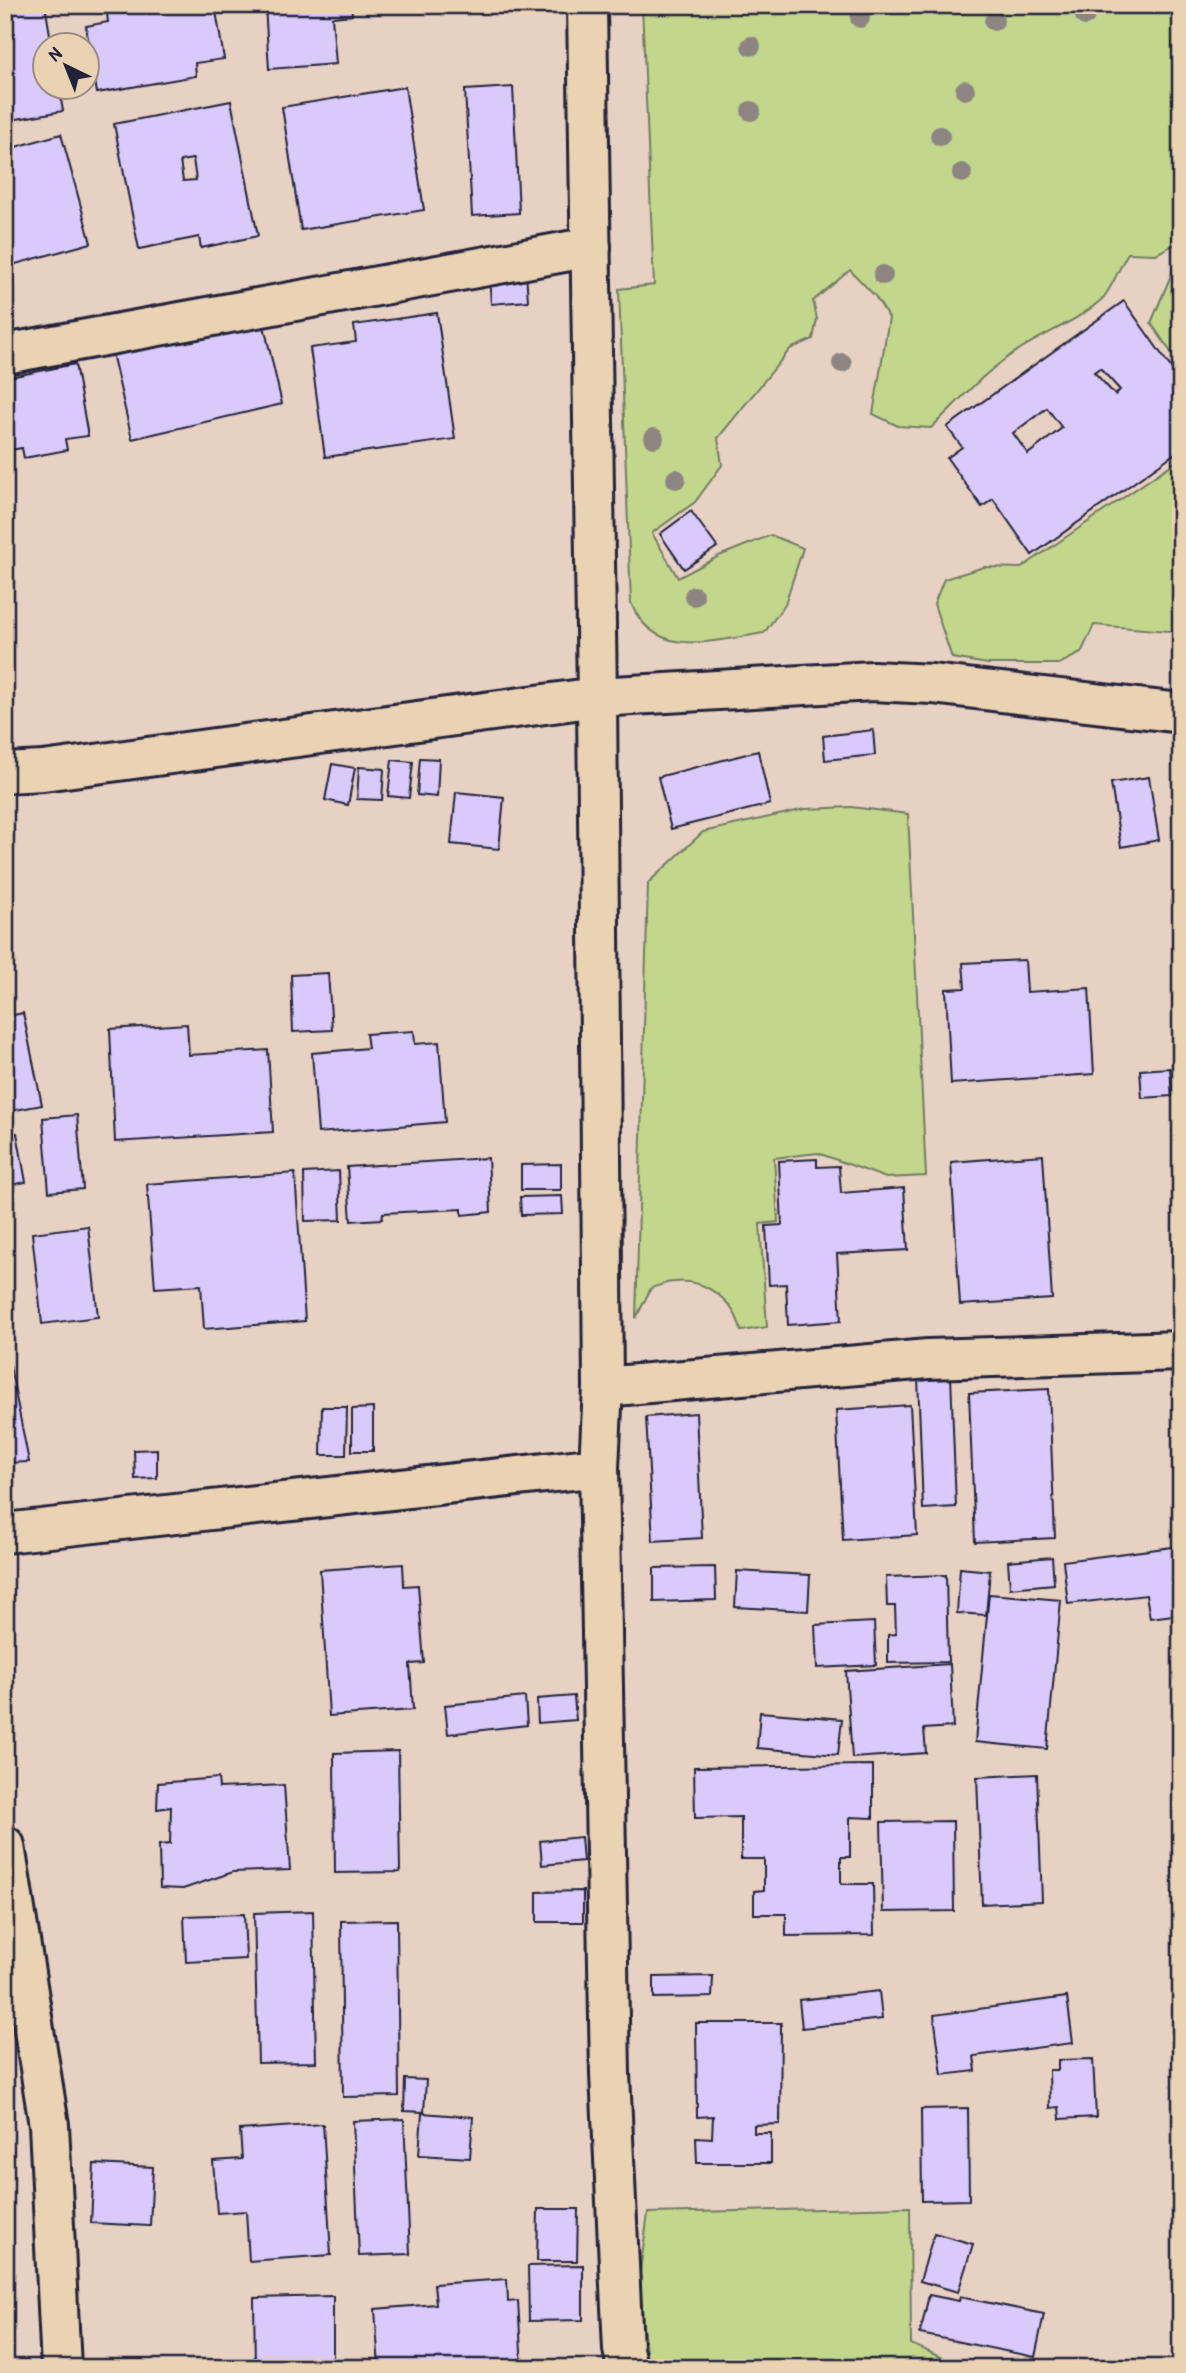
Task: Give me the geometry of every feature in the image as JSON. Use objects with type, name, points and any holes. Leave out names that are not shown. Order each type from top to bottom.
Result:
[{"type":"street","points":[[587,5],[603,1387],[599,1467],[610,2074],[627,2368]]},
{"type":"street","points":[[5,354],[591,247]]},
{"type":"street","points":[[5,773],[43,771],[597,697],[873,681],[932,684],[1181,713]]},
{"type":"street","points":[[603,1387],[928,1359],[1181,1351]]},
{"type":"street","points":[[5,1533],[599,1467]]},
{"type":"street","points":[[5,1846],[49,2125],[61,2368]]},
{"type":"green space","points":[[642,5],[1181,5],[1181,244],[1179,242],[1156,254],[1128,253],[1102,299],[1083,314],[1030,343],[996,366],[931,428],[898,426],[873,414],[889,318],[875,296],[850,270],[813,301],[817,319],[813,339],[790,349],[718,438],[722,465],[695,502],[652,533],[678,578],[719,556],[771,535],[803,548],[785,604],[764,633],[707,642],[671,640],[655,633],[642,621],[631,603],[619,289],[654,285]]},
{"type":"green space","points":[[1181,256],[1181,367],[1151,323]]},
{"type":"green space","points":[[1181,458],[1181,632],[1094,625],[1081,653],[1059,664],[988,664],[952,658],[934,604],[944,579],[984,567],[1021,568]]},
{"type":"green space","points":[[851,807],[908,814],[926,1176],[886,1178],[818,1153],[774,1158],[778,1222],[760,1224],[767,1327],[741,1331],[738,1320],[725,1301],[707,1288],[686,1282],[651,1288],[636,1318],[648,883],[703,832],[805,809]]},
{"type":"green space","points":[[910,2207],[911,2344],[965,2368],[648,2368],[638,2286],[648,2213]]},
{"type":"building","points":[[5,5],[45,5],[50,32],[32,32],[32,102],[61,102],[63,111],[5,121]]},
{"type":"building","points":[[106,5],[215,5],[224,59],[195,63],[196,76],[102,92],[102,32],[87,32],[86,26],[108,22]]},
{"type":"building","points":[[265,5],[351,5],[352,15],[332,17],[336,64],[269,69]]},
{"type":"building","points":[[405,87],[424,210],[301,230],[282,107]]},
{"type":"building","points":[[513,87],[519,213],[472,216],[465,90]]},
{"type":"building","points":[[231,101],[258,236],[201,248],[199,237],[139,249],[114,124]],"holes":[[[193,159],[196,180],[183,181],[180,161]]]},
{"type":"building","points":[[61,134],[91,243],[5,267],[5,150]]},
{"type":"building","points":[[526,272],[528,301],[491,304],[489,274]]},
{"type":"building","points":[[1124,301],[1181,382],[1181,449],[1032,555],[993,499],[982,507],[947,458],[962,447],[947,427]],"holes":[[[1100,368],[1120,390],[1115,395],[1094,372]],[[1047,408],[1062,428],[1028,454],[1013,433]]]},
{"type":"building","points":[[437,313],[455,439],[325,457],[310,348],[356,342],[354,325]]},
{"type":"building","points":[[262,317],[282,404],[132,439],[112,353]]},
{"type":"building","points":[[75,364],[88,436],[65,439],[67,450],[24,458],[22,448],[5,451],[5,378]]},
{"type":"building","points":[[691,511],[717,547],[684,569],[660,534]]},
{"type":"building","points":[[873,730],[875,755],[825,760],[823,736]]},
{"type":"building","points":[[758,751],[770,804],[671,829],[658,777]]},
{"type":"building","points":[[420,758],[439,759],[437,797],[417,795]]},
{"type":"building","points":[[392,760],[413,762],[409,798],[388,796]]},
{"type":"building","points":[[332,764],[355,768],[348,805],[325,800]]},
{"type":"building","points":[[359,767],[384,769],[382,800],[357,799]]},
{"type":"building","points":[[1149,777],[1159,840],[1121,847],[1111,783]]},
{"type":"building","points":[[456,792],[504,797],[499,849],[451,844]]},
{"type":"building","points":[[1025,960],[1027,992],[1089,988],[1094,1074],[951,1084],[946,989],[965,988],[963,963]]},
{"type":"building","points":[[328,973],[332,1030],[293,1032],[291,975]]},
{"type":"building","points":[[23,1013],[42,1105],[5,1112],[5,1017]]},
{"type":"building","points":[[187,1024],[189,1055],[268,1050],[273,1132],[115,1142],[110,1029]]},
{"type":"building","points":[[414,1031],[415,1044],[439,1042],[445,1122],[318,1133],[312,1053],[368,1048],[366,1034]]},
{"type":"building","points":[[1170,1068],[1172,1096],[1142,1098],[1140,1070]]},
{"type":"building","points":[[77,1115],[83,1189],[49,1192],[43,1118]]},
{"type":"building","points":[[17,1133],[26,1182],[5,1186],[5,1136]]},
{"type":"building","points":[[1043,1155],[1052,1299],[960,1305],[951,1162]]},
{"type":"building","points":[[488,1158],[491,1212],[462,1215],[462,1209],[383,1213],[382,1219],[351,1221],[347,1167]]},
{"type":"building","points":[[817,1159],[817,1167],[839,1166],[841,1193],[904,1188],[908,1250],[837,1254],[841,1321],[788,1325],[786,1284],[769,1285],[766,1226],[782,1225],[779,1161]]},
{"type":"building","points":[[561,1164],[561,1190],[521,1190],[521,1165]]},
{"type":"building","points":[[339,1171],[341,1220],[305,1221],[304,1173]]},
{"type":"building","points":[[295,1173],[305,1321],[204,1329],[201,1285],[155,1288],[147,1184]]},
{"type":"building","points":[[562,1196],[563,1214],[521,1215],[520,1197]]},
{"type":"building","points":[[88,1226],[98,1317],[42,1324],[32,1233]]},
{"type":"building","points":[[5,1341],[29,1462],[5,1463]]},
{"type":"building","points":[[951,1375],[956,1507],[923,1509],[918,1377]]},
{"type":"building","points":[[1049,1389],[1055,1538],[975,1542],[969,1393]]},
{"type":"building","points":[[910,1405],[917,1535],[843,1540],[836,1410]]},
{"type":"building","points":[[322,1407],[347,1407],[346,1455],[321,1455]]},
{"type":"building","points":[[373,1408],[373,1451],[352,1451],[352,1409]]},
{"type":"building","points":[[696,1413],[702,1538],[653,1541],[646,1417]]},
{"type":"building","points":[[157,1449],[157,1478],[135,1479],[134,1450]]},
{"type":"building","points":[[1181,1546],[1181,1614],[1150,1618],[1146,1595],[1068,1604],[1063,1561]]},
{"type":"building","points":[[1052,1557],[1054,1584],[1010,1588],[1008,1561]]},
{"type":"building","points":[[403,1564],[404,1586],[418,1585],[424,1663],[410,1664],[413,1710],[329,1716],[320,1570]]},
{"type":"building","points":[[715,1567],[716,1600],[654,1602],[654,1568]]},
{"type":"building","points":[[960,1568],[990,1571],[986,1615],[957,1613]]},
{"type":"building","points":[[737,1571],[810,1575],[808,1611],[735,1607]]},
{"type":"building","points":[[946,1575],[948,1662],[888,1663],[888,1635],[896,1634],[895,1606],[887,1606],[886,1577]]},
{"type":"building","points":[[989,1594],[1061,1600],[1047,1749],[975,1742]]},
{"type":"building","points":[[874,1622],[876,1665],[817,1668],[815,1625]]},
{"type":"building","points":[[950,1664],[953,1727],[924,1729],[926,1753],[852,1758],[846,1671]]},
{"type":"building","points":[[574,1696],[576,1720],[538,1723],[537,1699]]},
{"type":"building","points":[[525,1697],[527,1725],[448,1734],[445,1705]]},
{"type":"building","points":[[760,1712],[842,1719],[838,1755],[757,1748]]},
{"type":"building","points":[[398,1751],[400,1872],[335,1873],[334,1753]]},
{"type":"building","points":[[873,1765],[873,1818],[850,1817],[850,1857],[841,1857],[841,1884],[873,1884],[874,1935],[786,1936],[786,1914],[754,1914],[754,1891],[764,1890],[764,1859],[741,1859],[741,1817],[695,1818],[694,1767]]},
{"type":"building","points":[[1037,1774],[1042,1901],[982,1904],[977,1777]]},
{"type":"building","points":[[218,1778],[219,1788],[284,1785],[290,1870],[233,1872],[183,1889],[160,1888],[159,1845],[170,1844],[171,1807],[157,1809],[158,1783]]},
{"type":"building","points":[[953,1821],[954,1911],[883,1912],[881,1822]]},
{"type":"building","points":[[581,1837],[583,1861],[542,1865],[540,1841]]},
{"type":"building","points":[[583,1891],[583,1922],[537,1922],[537,1892]]},
{"type":"building","points":[[313,1911],[316,2062],[258,2063],[254,1913]]},
{"type":"building","points":[[244,1914],[246,1959],[186,1962],[184,1916]]},
{"type":"building","points":[[397,1920],[399,2096],[343,2097],[341,1921]]},
{"type":"building","points":[[713,1976],[712,1997],[654,1998],[654,1977]]},
{"type":"building","points":[[879,1991],[882,2019],[802,2028],[799,2000]]},
{"type":"building","points":[[1067,1997],[1073,2043],[974,2056],[976,2071],[942,2075],[934,2015]]},
{"type":"building","points":[[696,2023],[781,2023],[780,2124],[754,2125],[754,2133],[771,2133],[771,2163],[697,2163],[696,2137],[712,2138],[713,2116],[697,2117]]},
{"type":"building","points":[[1093,2059],[1096,2117],[1060,2119],[1059,2107],[1050,2108],[1049,2070],[1058,2070],[1058,2060]]},
{"type":"building","points":[[405,2079],[426,2080],[424,2112],[404,2111]]},
{"type":"building","points":[[968,2108],[969,2200],[922,2201],[921,2109]]},
{"type":"building","points":[[422,2113],[473,2117],[470,2158],[419,2155]]},
{"type":"building","points":[[404,2119],[410,2254],[359,2256],[353,2121]]},
{"type":"building","points":[[323,2124],[331,2255],[249,2261],[246,2211],[217,2213],[213,2161],[242,2159],[240,2130]]},
{"type":"building","points":[[94,2164],[153,2167],[150,2226],[91,2223]]},
{"type":"building","points":[[538,2209],[578,2209],[577,2261],[537,2261]]},
{"type":"building","points":[[934,2233],[973,2244],[958,2292],[920,2281]]},
{"type":"building","points":[[583,2265],[583,2320],[529,2321],[528,2266]]},
{"type":"building","points":[[507,2279],[508,2302],[518,2301],[522,2368],[379,2368],[375,2309],[436,2304],[434,2284]]},
{"type":"building","points":[[929,2295],[959,2301],[960,2297],[1044,2314],[1035,2357],[920,2334]]},
{"type":"building","points":[[333,2296],[333,2368],[255,2368],[254,2298]]}]
